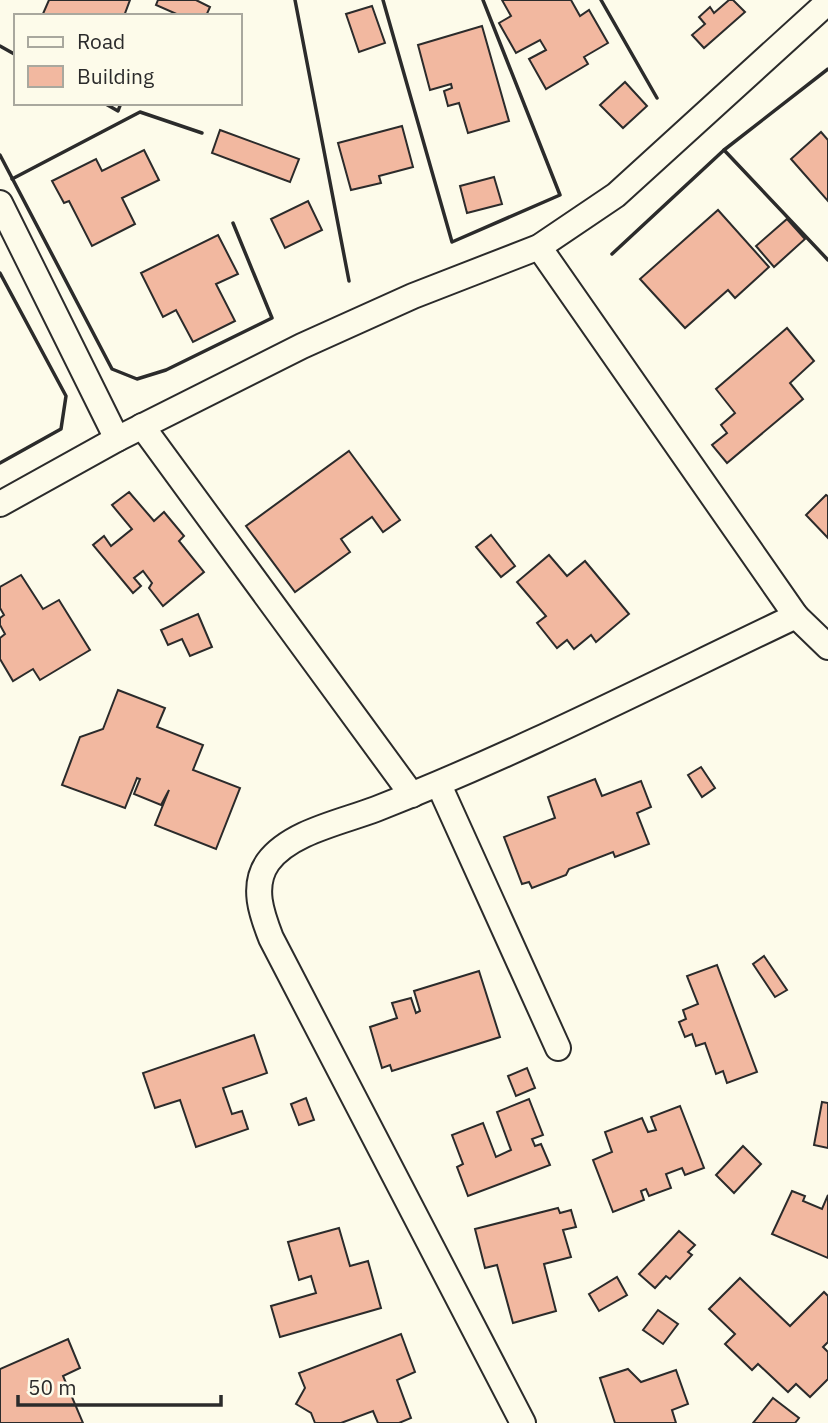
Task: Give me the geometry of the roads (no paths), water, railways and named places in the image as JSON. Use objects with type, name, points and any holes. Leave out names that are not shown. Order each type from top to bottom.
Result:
[{"type":"street","points":[[0,504],[117,439],[302,346],[413,296],[539,247],[616,195],[828,2]]},
{"type":"street","points":[[0,203],[117,439]]},
{"type":"street","points":[[539,247],[796,616],[828,647]]},
{"type":"street","points":[[142,426],[411,795]]},
{"type":"street","points":[[523,1423],[271,938],[260,910],[259,886],[266,864],[282,848],[439,785],[796,616]]},
{"type":"street","points":[[439,785],[558,1048]]}]
